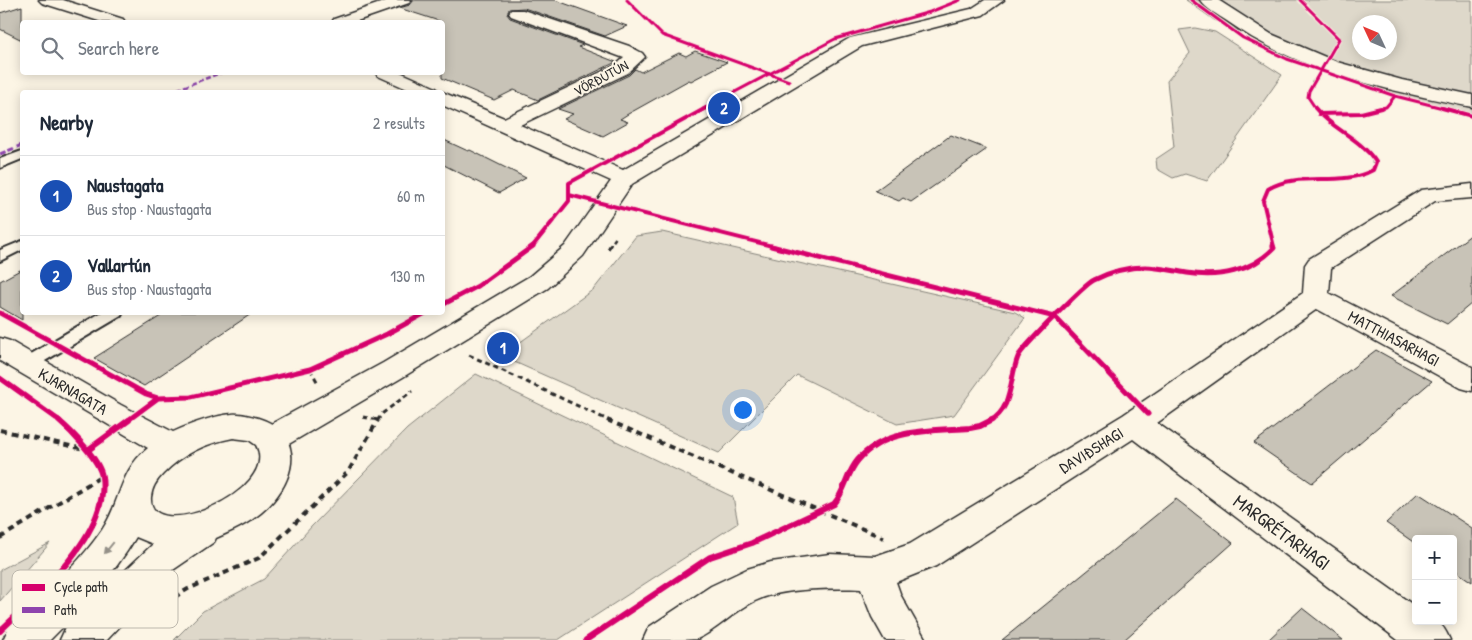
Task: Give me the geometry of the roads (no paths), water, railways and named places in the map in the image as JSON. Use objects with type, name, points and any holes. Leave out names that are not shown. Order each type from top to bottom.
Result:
[{"type":"street","points":[[47,0],[110,20]]},
{"type":"street","points":[[346,20],[404,0]]},
{"type":"street","points":[[271,439],[393,370],[540,282],[574,250],[624,179],[856,42],[977,12],[996,0]]},
{"type":"street","points":[[1208,0],[1263,36],[1304,56],[1411,88],[1472,101]]},
{"type":"street","name":"VÖRÐUTÚN","points":[[505,125],[622,69],[636,57],[623,50],[518,13]]},
{"type":"street","points":[[391,75],[424,90]]},
{"type":"street","points":[[445,99],[624,179]]},
{"type":"street","points":[[1316,297],[1318,265],[1429,195],[1472,191]]},
{"type":"street","name":"MATTHIASARHAGI","points":[[1316,297],[1472,380]]},
{"type":"street","name":"DAVIÐSHAGI","points":[[663,640],[724,598],[747,586],[781,577],[830,571],[875,573],[924,555],[1134,424],[1316,297]]},
{"type":"street","name":"KJARNAGATA","points":[[0,348],[110,413],[173,447]]},
{"type":"street","name":"MARGRÉTARHAGI","points":[[1134,424],[1430,640]]},
{"type":"street","points":[[90,570],[116,539],[127,521],[133,506],[134,491],[142,475],[156,460],[173,447],[193,436],[213,429],[233,426],[251,428],[265,433],[271,439],[277,456],[273,474],[260,492],[241,509],[194,535],[160,559],[149,570]]},
{"type":"street","points":[[133,506],[138,519],[151,528],[170,532],[192,530],[216,522]]},
{"type":"street","points":[[875,573],[885,604],[906,640]]},
{"type":"street","points":[[23,640],[35,628]]},
{"type":"street","points":[[80,640],[92,628]]},
{"type":"lane","points":[[0,164],[20,156]]},
{"type":"lane","points":[[0,256],[20,246]]},
{"type":"lane","points":[[27,364],[110,315]]},
{"type":"place","name":"Vallartún","points":[[724,108]]},
{"type":"place","name":"Naustagata","points":[[503,348]]}]
